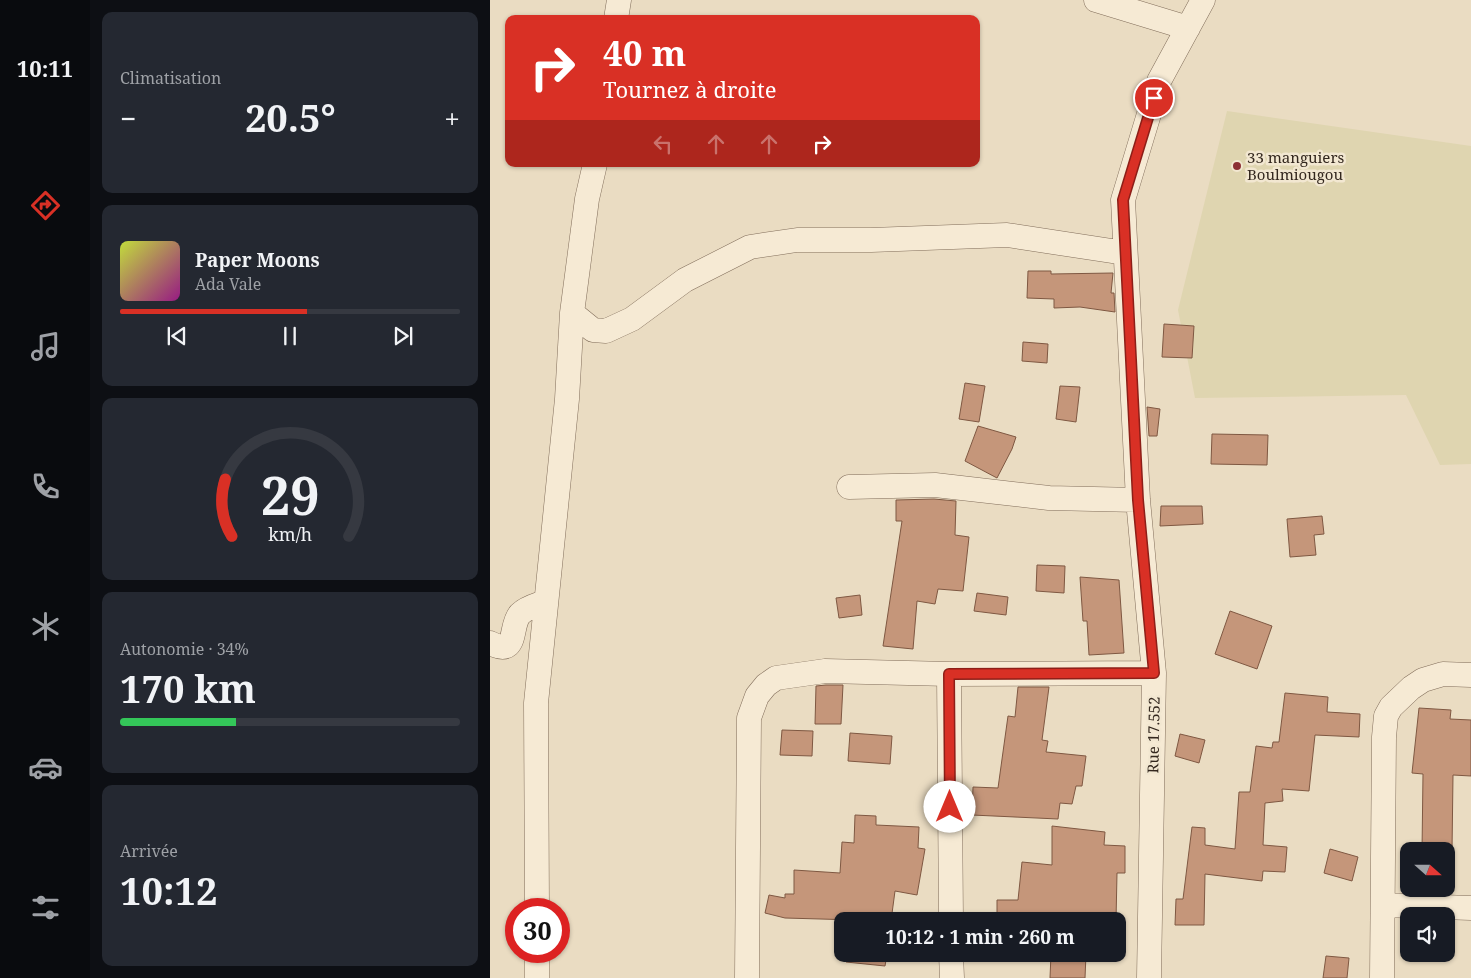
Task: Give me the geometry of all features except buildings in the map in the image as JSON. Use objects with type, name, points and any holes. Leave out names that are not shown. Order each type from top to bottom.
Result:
[{"type":"street","points":[[617,15],[619,0]]},
{"type":"street","points":[[1096,0],[1188,28]]},
{"type":"street","name":"Rue 17.552","points":[[1148,978],[1154,673],[1138,500],[1123,200],[1159,81],[1203,0]]},
{"type":"street","points":[[537,898],[536,703],[567,399],[572,313],[587,199],[594,167]]},
{"type":"street","points":[[572,313],[593,330],[606,331],[632,319],[685,280],[750,248],[797,240],[871,240],[1007,235],[1125,253]]},
{"type":"street","points":[[848,487],[935,485],[1049,498],[1138,500]]},
{"type":"street","points":[[490,643],[499,647],[511,642],[520,614],[545,602]]},
{"type":"street","points":[[747,978],[747,743],[749,718],[757,696],[766,685],[776,678],[825,671],[949,674],[1154,673]]},
{"type":"street","points":[[949,674],[951,912]]},
{"type":"street","points":[[1382,978],[1384,737],[1386,716],[1391,707],[1423,680],[1443,674],[1471,675]]},
{"type":"street","points":[[1384,905],[1471,908]]},
{"type":"street","points":[[951,962],[952,978]]},
{"type":"street","points":[[537,963],[537,978]]},
{"type":"shaded area","points":[[1227,111],[1471,146],[1471,464],[1440,465],[1406,395],[1195,398],[1178,310]]},
{"type":"place","name":"33 manguiers Boulmiougou","points":[[1237,166]]},
{"type":"route","points":[[950,807],[949,674],[1154,673],[1138,500],[1123,200],[1154,98]]}]
